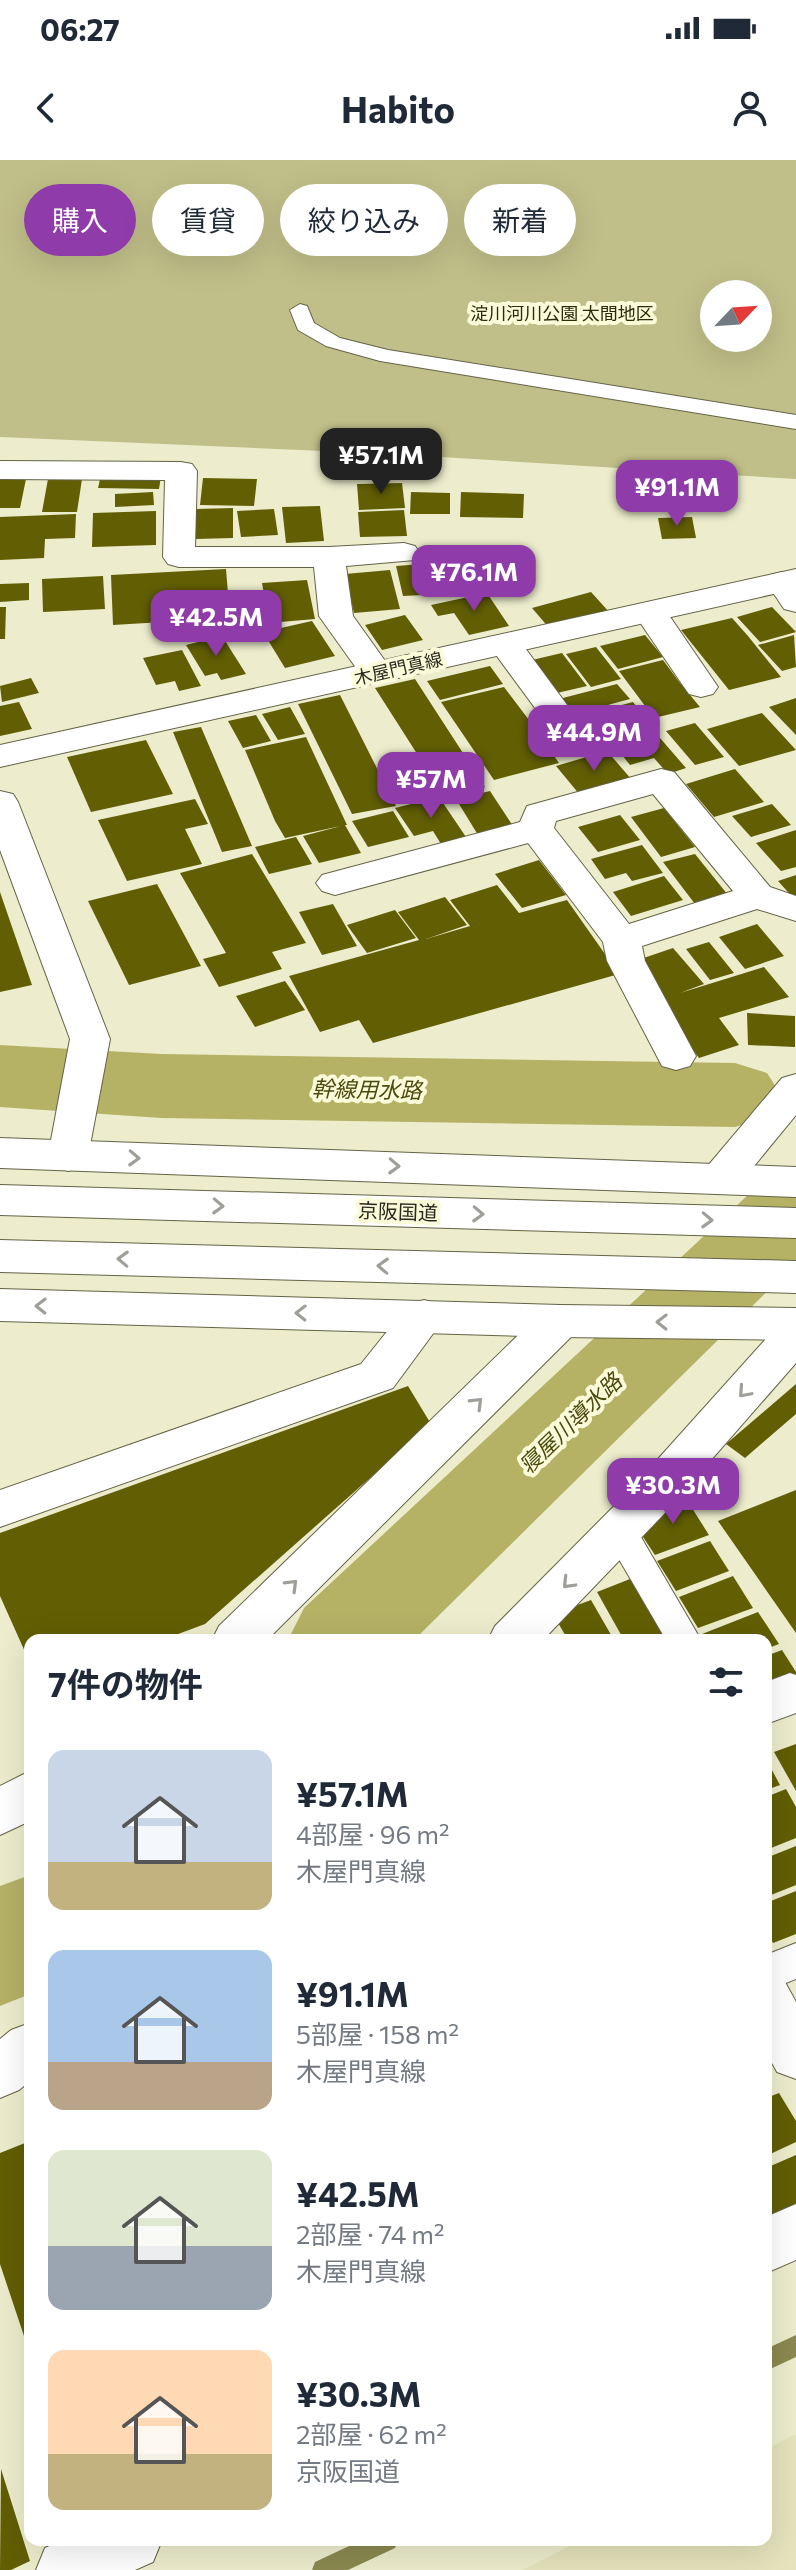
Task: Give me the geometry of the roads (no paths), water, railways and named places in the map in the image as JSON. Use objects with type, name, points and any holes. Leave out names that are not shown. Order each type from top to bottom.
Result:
[{"type":"main road","points":[[0,470],[181,471],[179,557],[329,557],[404,553]]},
{"type":"main road","points":[[329,557],[336,616],[376,672]]},
{"type":"main road","name":"木屋門真線","points":[[0,756],[650,612],[791,588]]},
{"type":"main road","points":[[650,612],[701,687]]},
{"type":"main road","points":[[505,644],[572,735]]},
{"type":"main road","points":[[536,829],[540,814],[661,780],[757,896],[796,909]]},
{"type":"main road","points":[[0,802],[90,1039],[68,1156]]},
{"type":"main road","points":[[335,883],[536,829]]},
{"type":"main road","points":[[536,829],[621,940],[626,961],[676,1056]]},
{"type":"main road","points":[[621,940],[757,896]]},
{"type":"main road","points":[[721,1178],[796,1088]]},
{"type":"main road","points":[[0,1153],[796,1182]]},
{"type":"main road","name":"京阪国道","points":[[0,1200],[796,1223]]},
{"type":"main road","points":[[0,1256],[796,1277]]},
{"type":"main road","points":[[0,1305],[539,1321],[796,1324]]},
{"type":"main road","points":[[0,1509],[377,1376],[424,1316]]},
{"type":"main road","points":[[242,1634],[539,1321]]},
{"type":"main road","points":[[518,1634],[619,1530],[796,1334]]},
{"type":"main road","points":[[0,1813],[24,1797]]},
{"type":"main road","points":[[772,2010],[796,2054]]},
{"type":"main road","points":[[0,2072],[24,2053]]},
{"type":"main road","points":[[772,2242],[796,2232]]},
{"type":"main road","points":[[67,2570],[118,2546]]},
{"type":"lane","points":[[300,310],[305,326],[333,342],[388,356],[796,422]]},
{"type":"lane","points":[[619,1530],[680,1634]]},
{"type":"lane","points":[[772,1971],[796,1961]]},
{"type":"waterway","name":"幹線用水路","points":[[0,1076],[161,1086],[735,1095]]},
{"type":"waterway","name":"寝屋川導水路","points":[[349,1634],[796,1206]]},
{"type":"waterway","name":"寝屋川導水路","points":[[0,1951],[24,1933]]},
{"type":"waterway","points":[[772,2357],[796,2346]]},
{"type":"waterway","points":[[323,2570],[374,2546]]},
{"type":"park label","name":"淀川河川公園 太間地区","points":[[562,313]]}]
